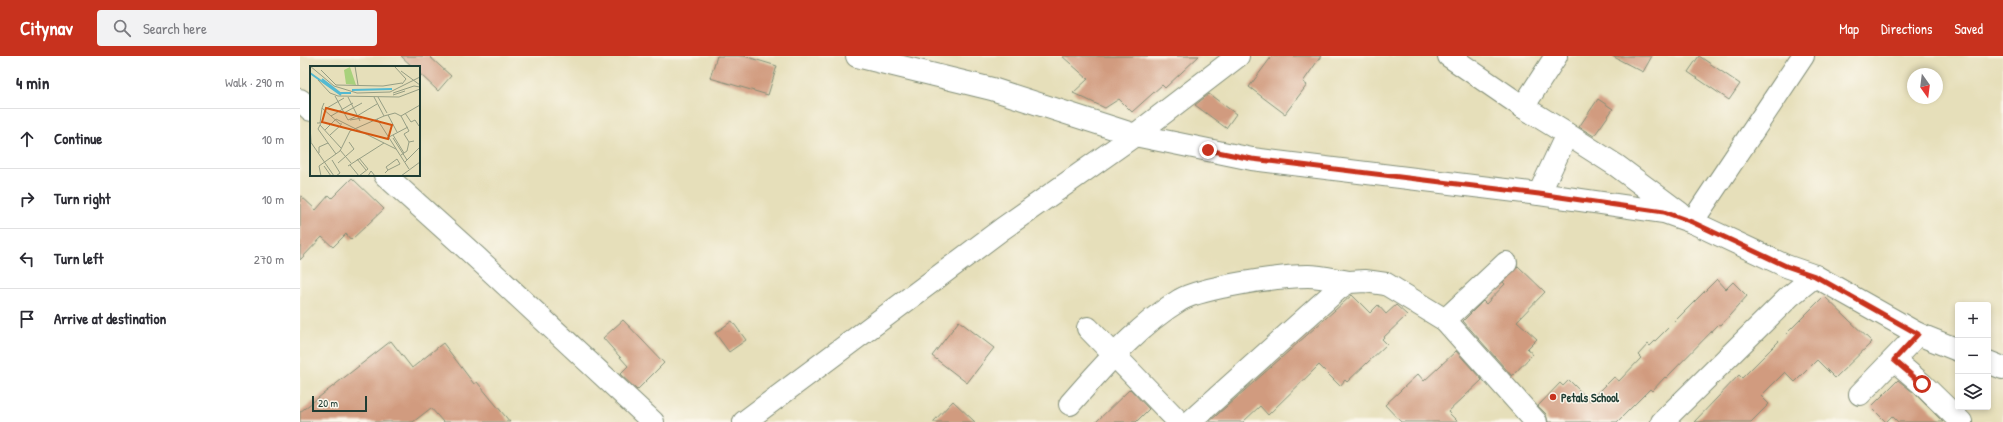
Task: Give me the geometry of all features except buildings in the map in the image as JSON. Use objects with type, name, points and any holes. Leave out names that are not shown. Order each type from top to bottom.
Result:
[{"type":"street","points":[[856,56],[992,89],[1135,135],[1252,159],[1539,194],[1632,206],[1664,212],[1692,222],[1786,266],[1815,276],[1918,334],[1955,349]]},
{"type":"street","points":[[744,422],[1002,229],[1135,135],[1238,56]]},
{"type":"street","points":[[1449,56],[1522,107],[1617,166],[1692,222]]},
{"type":"street","points":[[1522,107],[1556,56]]},
{"type":"street","points":[[1692,222],[1803,56]]},
{"type":"street","points":[[300,100],[310,109]]},
{"type":"street","points":[[1539,194],[1567,134]]},
{"type":"street","points":[[386,176],[476,257],[653,422]]},
{"type":"street","points":[[1445,320],[1506,263]]},
{"type":"street","points":[[1070,404],[1113,356],[1162,313],[1181,300],[1197,294],[1287,277],[1308,276],[1349,282],[1365,281],[1386,284],[1445,320],[1536,422]]},
{"type":"street","points":[[1662,422],[1790,296],[1815,276]]},
{"type":"street","points":[[1190,422],[1338,290],[1349,282]]},
{"type":"street","points":[[1088,328],[1113,356],[1179,422]]},
{"type":"street","points":[[1860,394],[1918,334]]},
{"type":"street","points":[[1894,360],[1922,384],[1961,422]]},
{"type":"street","points":[[1991,363],[2003,368]]},
{"type":"place","name":"Petals School","points":[[1553,397]]},
{"type":"route","points":[[1208,150],[1252,159],[1539,194],[1632,206],[1664,212],[1692,222],[1786,266],[1815,276],[1918,334],[1894,360],[1922,384]]}]
